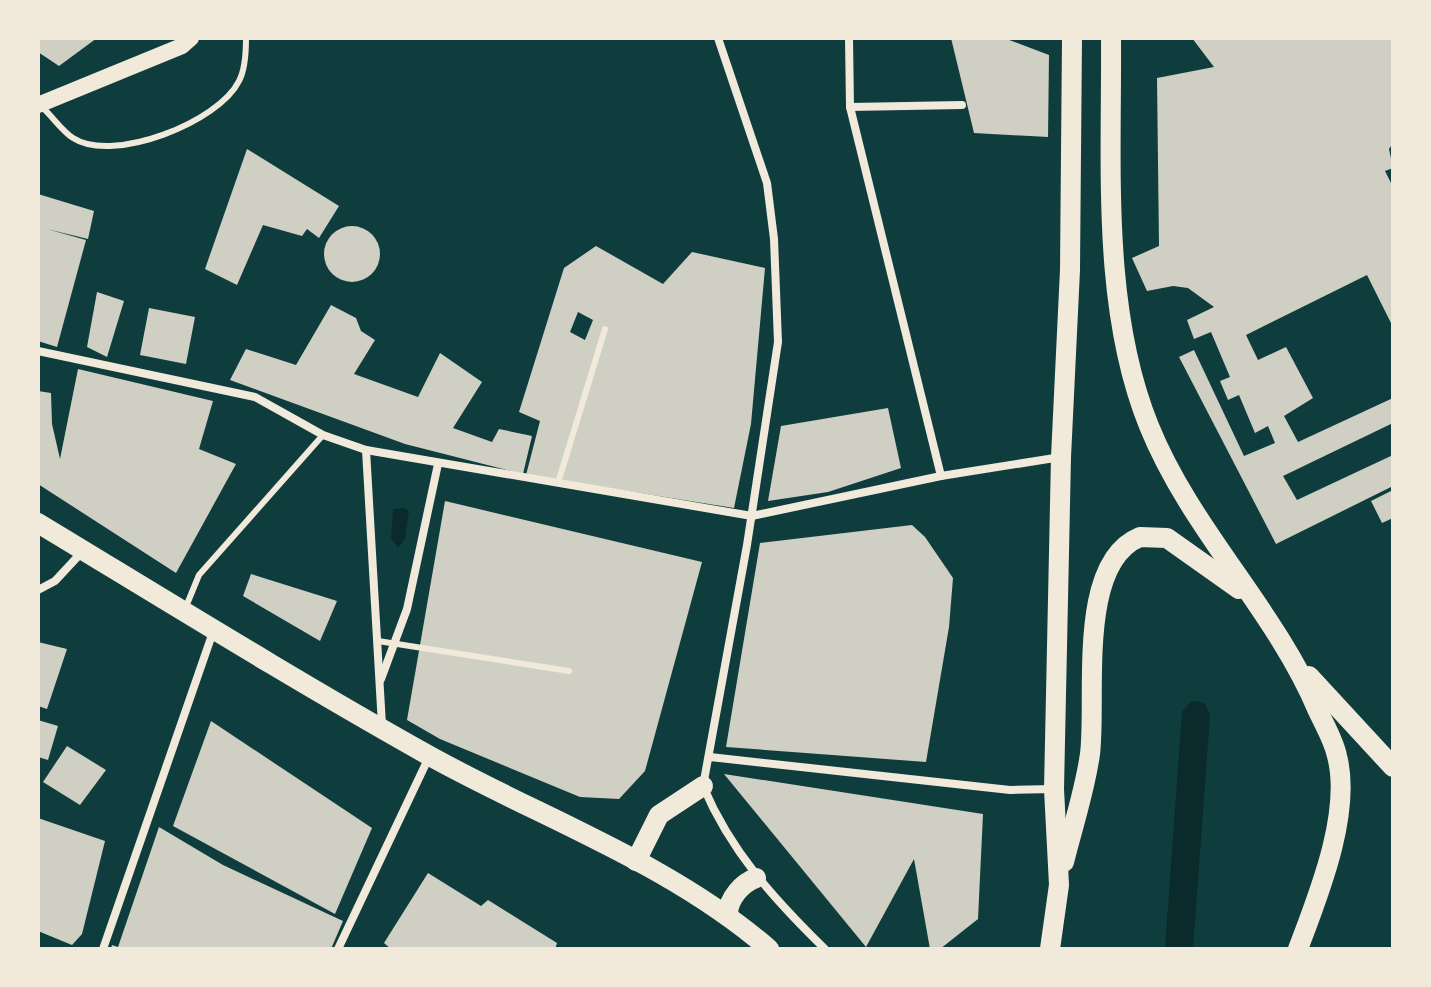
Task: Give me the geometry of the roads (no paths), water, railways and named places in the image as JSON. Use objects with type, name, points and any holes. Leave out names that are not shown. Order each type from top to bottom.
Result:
[{"type":"main road","points":[[39,105],[182,46],[191,38]]},
{"type":"main road","points":[[1059,885],[1054,789],[1061,457],[1070,270],[1072,38]]},
{"type":"main road","points":[[1111,38],[1114,284],[1148,425],[1200,523],[1298,664],[1393,767]]},
{"type":"main road","points":[[38,523],[429,756],[636,861],[728,913],[769,949]]},
{"type":"main road","points":[[1050,949],[1059,885],[1089,758],[1098,593],[1114,557],[1140,537],[1167,538],[1252,598]]},
{"type":"main road","points":[[1298,664],[1338,756],[1339,784],[1334,836],[1316,901],[1298,949]]},
{"type":"main road","points":[[636,861],[659,815],[703,786]]},
{"type":"main road","points":[[728,913],[734,895],[746,882],[756,878]]},
{"type":"main road","points":[[1053,928],[1056,949]]},
{"type":"street","points":[[718,38],[767,183],[774,239],[778,342],[752,516],[703,786],[725,833],[756,878],[825,949]]},
{"type":"street","points":[[849,38],[850,107],[941,476]]},
{"type":"street","points":[[850,107],[962,105]]},
{"type":"street","points":[[38,351],[255,397],[323,435],[366,450],[752,516],[941,476],[1061,457]]},
{"type":"street","points":[[366,450],[382,728]]},
{"type":"street","points":[[380,683],[407,609],[438,464]]},
{"type":"street","points":[[38,590],[55,581],[83,550]]},
{"type":"street","points":[[103,949],[215,628]]},
{"type":"street","points":[[338,949],[429,756]]},
{"type":"street","points":[[710,757],[1010,790],[1054,789]]},
{"type":"street","points":[[1043,949],[1053,928]]},
{"type":"lane","points":[[39,105],[73,139],[100,146],[146,142],[199,120],[239,82],[246,38]]},
{"type":"lane","points":[[558,483],[605,329]]},
{"type":"lane","points":[[184,610],[199,575],[323,435]]},
{"type":"lane","points":[[378,641],[569,671]]},
{"type":"water","points":[[393,509],[409,511],[405,539],[398,548],[391,538]]},
{"type":"water","points":[[1190,702],[1205,704],[1210,715],[1193,949],[1165,949],[1182,712]]}]
